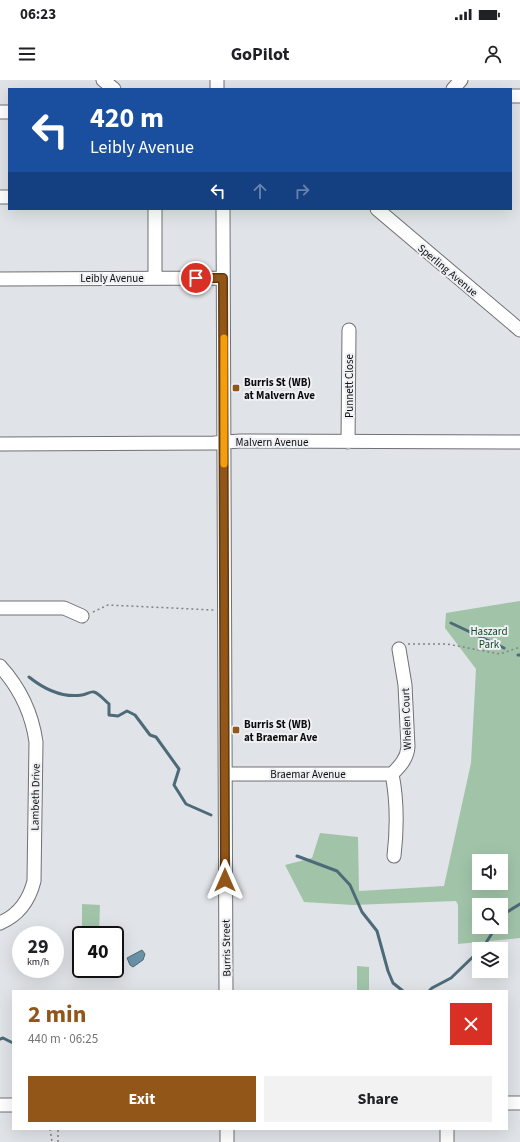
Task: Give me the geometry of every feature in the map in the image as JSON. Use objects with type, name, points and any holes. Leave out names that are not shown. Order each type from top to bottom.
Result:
[{"type":"street","points":[[103,80],[113,88]]},
{"type":"street","points":[[454,88],[461,80]]},
{"type":"street","points":[[155,210],[155,278]]},
{"type":"street","name":"Burris Street","points":[[223,210],[226,990]]},
{"type":"street","name":"Sperling Avenue","points":[[378,210],[520,330]]},
{"type":"street","name":"Leibly Avenue","points":[[0,279],[223,278]]},
{"type":"street","name":"Punnett Close","points":[[348,442],[349,330]]},
{"type":"street","name":"Malvern Avenue","points":[[0,444],[240,441],[520,442]]},
{"type":"street","points":[[0,608],[64,608],[82,616]]},
{"type":"street","name":"Whelen Court","points":[[392,774],[404,761],[408,747],[406,689],[399,648]]},
{"type":"street","name":"Lambeth Drive","points":[[0,666],[9,676],[23,699],[34,726],[36,742],[34,881],[30,894],[24,905],[12,916],[0,923]]},
{"type":"street","name":"Braemar Avenue","points":[[225,774],[392,774]]},
{"type":"street","points":[[392,774],[394,785],[396,840],[394,856]]},
{"type":"street","points":[[508,1104],[520,1103]]},
{"type":"street","points":[[0,1105],[12,1105]]},
{"type":"street","points":[[227,1130],[227,1142]]},
{"type":"street","points":[[447,1130],[447,1142]]},
{"type":"path","points":[[82,616],[100,610],[108,605],[216,611]]},
{"type":"path","points":[[419,643],[447,644],[500,654],[520,647]]},
{"type":"path","points":[[50,1130],[52,1142]]},
{"type":"path","points":[[58,1130],[58,1142]]},
{"type":"green space","name":"Haszard Park","points":[[520,601],[520,938],[458,944],[458,905],[456,901],[353,905],[304,902],[285,865],[312,858],[320,833],[358,837],[359,891],[444,886],[471,763],[476,669],[445,628],[446,613]]},
{"type":"green space","points":[[82,904],[100,905],[99,926],[82,926]]},
{"type":"green space","points":[[357,966],[369,967],[369,990],[357,990]]},
{"type":"water","points":[[142,950],[145,954],[143,960],[133,967],[130,965],[127,958]]},
{"type":"waterway","points":[[451,623],[504,648]]},
{"type":"waterway","points":[[29,677],[47,689],[61,694],[75,696],[94,692],[100,695],[109,704],[109,715],[118,716],[127,711],[135,715],[150,735],[156,737],[179,769],[174,785],[186,804],[211,815]]},
{"type":"waterway","points":[[297,856],[337,871],[350,885],[362,912],[377,931],[388,971],[393,983],[402,990]]},
{"type":"waterway","points":[[508,911],[520,904]]},
{"type":"waterway","points":[[486,942],[492,934]]},
{"type":"waterway","points":[[430,990],[451,978],[472,958]]},
{"type":"waterway","points":[[0,1039],[3,1038],[12,1042]]},
{"type":"slow traffic","points":[[224,338],[224,464]]},
{"type":"place","name":"Burris St (WB) at Malvern Ave","points":[[236,388]]},
{"type":"place","name":"Burris St (WB) at Braemar Ave","points":[[236,730]]},
{"type":"route","points":[[196,278],[223,278],[225,880]]}]
